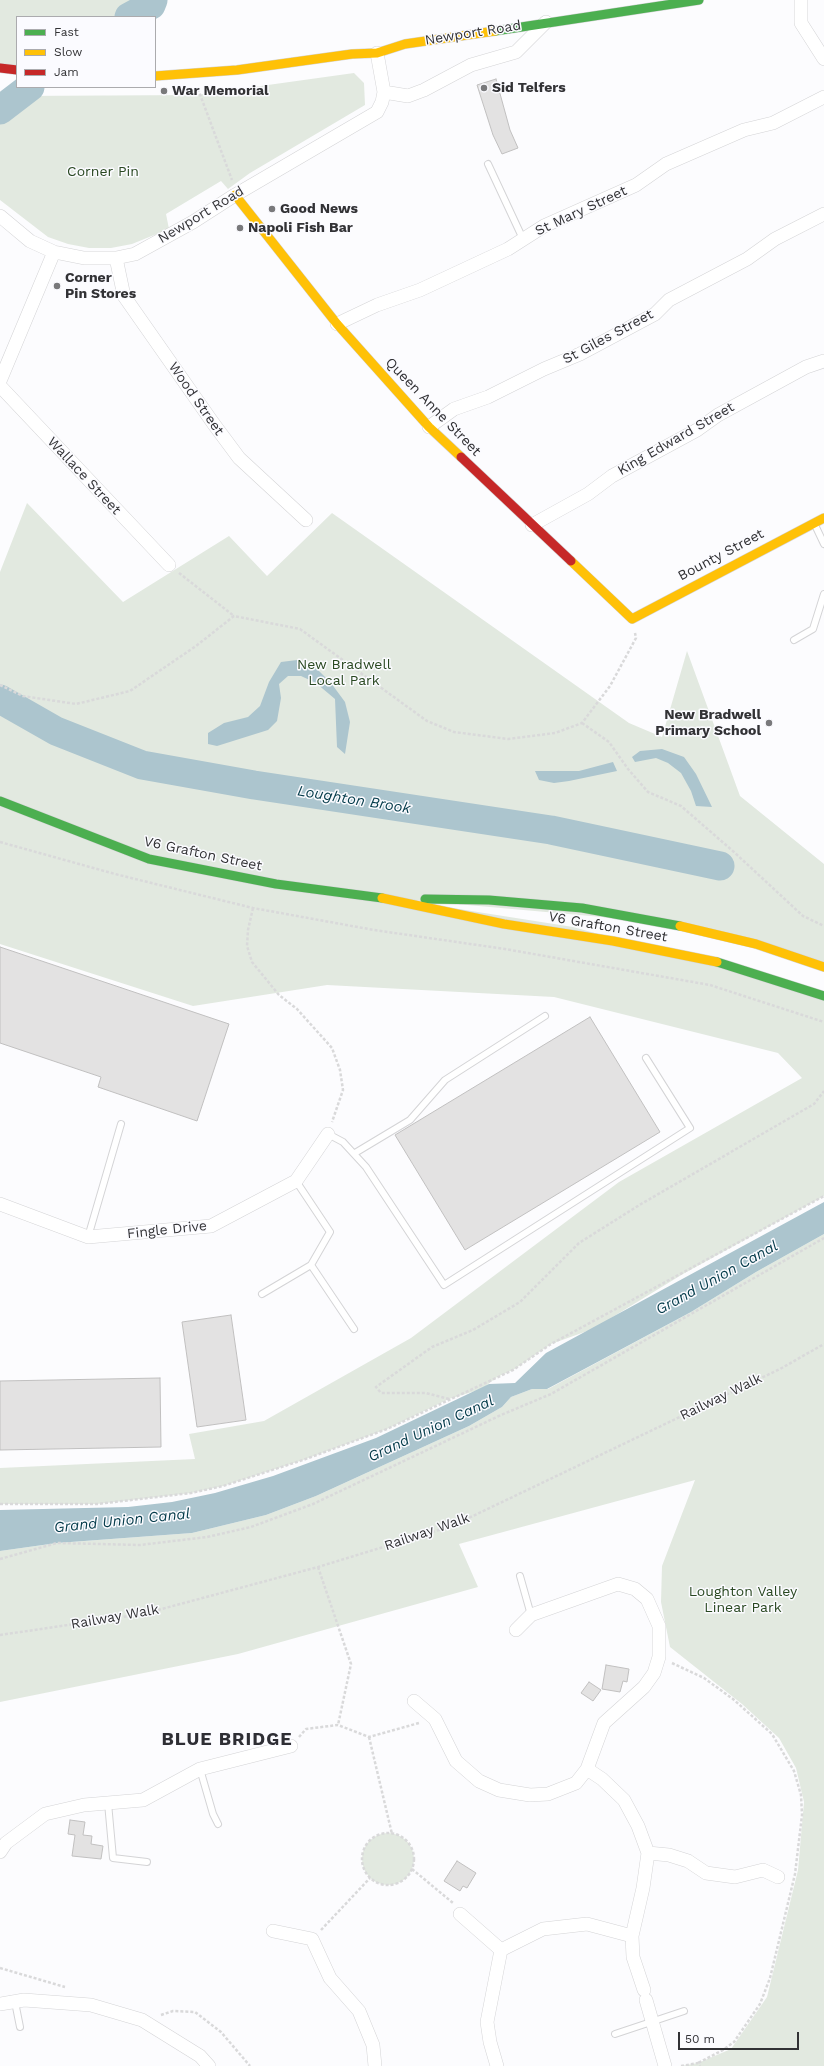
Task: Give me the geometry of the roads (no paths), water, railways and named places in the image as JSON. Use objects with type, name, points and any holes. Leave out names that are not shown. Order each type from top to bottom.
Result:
[{"type":"street","name":"Newport Road","points":[[156,76],[237,70],[352,54],[377,53],[405,44],[699,0]]},
{"type":"street","points":[[801,0],[801,23],[824,59]]},
{"type":"street","name":"Newport Road","points":[[384,92],[408,96],[424,90],[471,66],[516,52],[547,22]]},
{"type":"street","name":"Newport Road","points":[[0,216],[30,241],[54,252],[84,258],[116,258],[135,254],[192,222],[236,194],[377,112],[382,102],[384,92],[377,53]]},
{"type":"street","points":[[0,68],[16,70]]},
{"type":"street","name":"St Mary Street","points":[[337,324],[377,305],[420,290],[508,249],[544,226],[636,185],[666,164],[744,130],[773,123],[824,97]]},
{"type":"street","name":"Queen Anne Street","points":[[236,194],[337,324],[429,427],[632,619]]},
{"type":"street","name":"St Giles Street","points":[[429,427],[454,409],[488,397],[544,369],[580,354],[655,314],[669,300],[747,259],[775,240],[824,214]]},
{"type":"street","points":[[0,381],[54,252]]},
{"type":"street","name":"Wood Street","points":[[116,258],[124,296],[213,423],[239,458],[306,520]]},
{"type":"street","name":"King Edward Street","points":[[532,525],[588,494],[612,476],[697,430],[718,415],[806,367],[824,361]]},
{"type":"street","name":"Wallace Street","points":[[0,386],[169,565]]},
{"type":"street","name":"Bounty Street","points":[[632,619],[748,556],[824,518]]},
{"type":"street","name":"V6 Grafton Street","points":[[0,802],[149,859],[276,884],[384,898],[504,924],[613,941],[722,963],[824,996]]},
{"type":"street","name":"V6 Grafton Street","points":[[384,898],[489,900],[582,908],[669,923],[756,944],[824,967]]},
{"type":"street","name":"Fingle Drive","points":[[0,1204],[88,1237],[211,1226],[296,1181],[328,1134]]},
{"type":"street","points":[[414,1701],[435,1718],[456,1761],[479,1781],[499,1790],[512,1793],[548,1794],[576,1783],[587,1769],[604,1723],[644,1687],[654,1673],[659,1657],[659,1626],[647,1599],[635,1589],[618,1584],[531,1615],[516,1630]]},
{"type":"street","points":[[2,1845],[45,1814],[84,1805],[143,1800],[200,1769],[291,1746]]},
{"type":"street","points":[[587,1769],[602,1779],[624,1800],[638,1826],[648,1853],[643,1888],[632,1936],[633,1957],[665,2066]]},
{"type":"street","points":[[648,1853],[668,1855],[688,1861],[706,1873],[735,1877],[763,1870],[778,1877]]},
{"type":"street","points":[[460,1914],[501,1950]]},
{"type":"street","points":[[501,1950],[543,1929],[587,1924],[632,1936]]},
{"type":"street","points":[[273,1931],[312,1939],[330,1978],[359,2011],[373,2045],[374,2066]]},
{"type":"street","points":[[497,2066],[490,2042],[487,2022],[501,1950]]},
{"type":"street","points":[[0,2004],[24,2000],[91,2005],[142,2020],[200,2056],[208,2066]]},
{"type":"lane","points":[[488,164],[523,239]]},
{"type":"lane","points":[[814,524],[824,544]]},
{"type":"lane","points":[[794,640],[813,629],[824,594]]},
{"type":"lane","points":[[355,1153],[410,1120],[445,1080],[545,1016]]},
{"type":"lane","points":[[328,1134],[343,1142],[355,1153],[444,1285],[690,1128],[646,1058]]},
{"type":"lane","points":[[88,1237],[121,1124]]},
{"type":"lane","points":[[262,1294],[311,1265],[330,1232],[296,1181]]},
{"type":"lane","points":[[311,1265],[354,1329]]},
{"type":"lane","points":[[520,1576],[531,1615]]},
{"type":"lane","points":[[200,1769],[213,1814],[218,1824]]},
{"type":"lane","points":[[108,1803],[113,1858],[147,1862]]},
{"type":"lane","points":[[15,2002],[20,2027]]},
{"type":"lane","points":[[615,2034],[684,2011]]},
{"type":"water","points":[[297,660],[315,667],[331,683],[345,702],[350,722],[345,754],[337,747],[335,699],[316,683],[301,676],[288,676],[279,684],[281,698],[277,721],[268,730],[217,746],[208,744],[208,733],[224,723],[248,717],[260,706],[269,682],[281,662]]},
{"type":"water","points":[[662,749],[684,757],[696,774],[712,807],[696,806],[691,791],[681,773],[668,763],[656,758],[635,762],[632,757],[640,751]]},
{"type":"water","points":[[613,762],[617,771],[554,783],[539,780],[535,771],[579,771]]},
{"type":"water","name":"Grand Union Canal","points":[[824,1202],[824,1234],[756,1272],[691,1312],[547,1389],[532,1389],[511,1397],[502,1407],[469,1426],[316,1496],[266,1515],[192,1533],[57,1543],[0,1551],[0,1510],[128,1507],[172,1502],[215,1493],[273,1476],[376,1438],[489,1384],[515,1383],[546,1353]]},
{"type":"waterway","name":"Loughton Brook","points":[[131,16],[151,5],[153,0]]},
{"type":"waterway","name":"Loughton Brook","points":[[0,110],[29,88]]},
{"type":"waterway","name":"Loughton Brook","points":[[0,699],[56,731],[142,765],[254,785],[551,830],[720,866]]},
{"type":"place","name":"Sid Telfers","points":[[484,88]]},
{"type":"place","name":"War Memorial","points":[[164,91]]},
{"type":"place","name":"Good News","points":[[272,209]]},
{"type":"place","name":"Napoli Fish Bar","points":[[240,228]]},
{"type":"place","name":"Corner Pin Stores","points":[[57,286]]},
{"type":"place","name":"New Bradwell Primary School","points":[[769,723]]},
{"type":"district","name":"BLUE BRIDGE","points":[[227,1740]]},
{"type":"park label","name":"Corner Pin","points":[[103,172]]},
{"type":"park label","name":"New Bradwell Local Park","points":[[344,674]]},
{"type":"park label","name":"Loughton Valley Linear Park","points":[[743,1600]]}]
